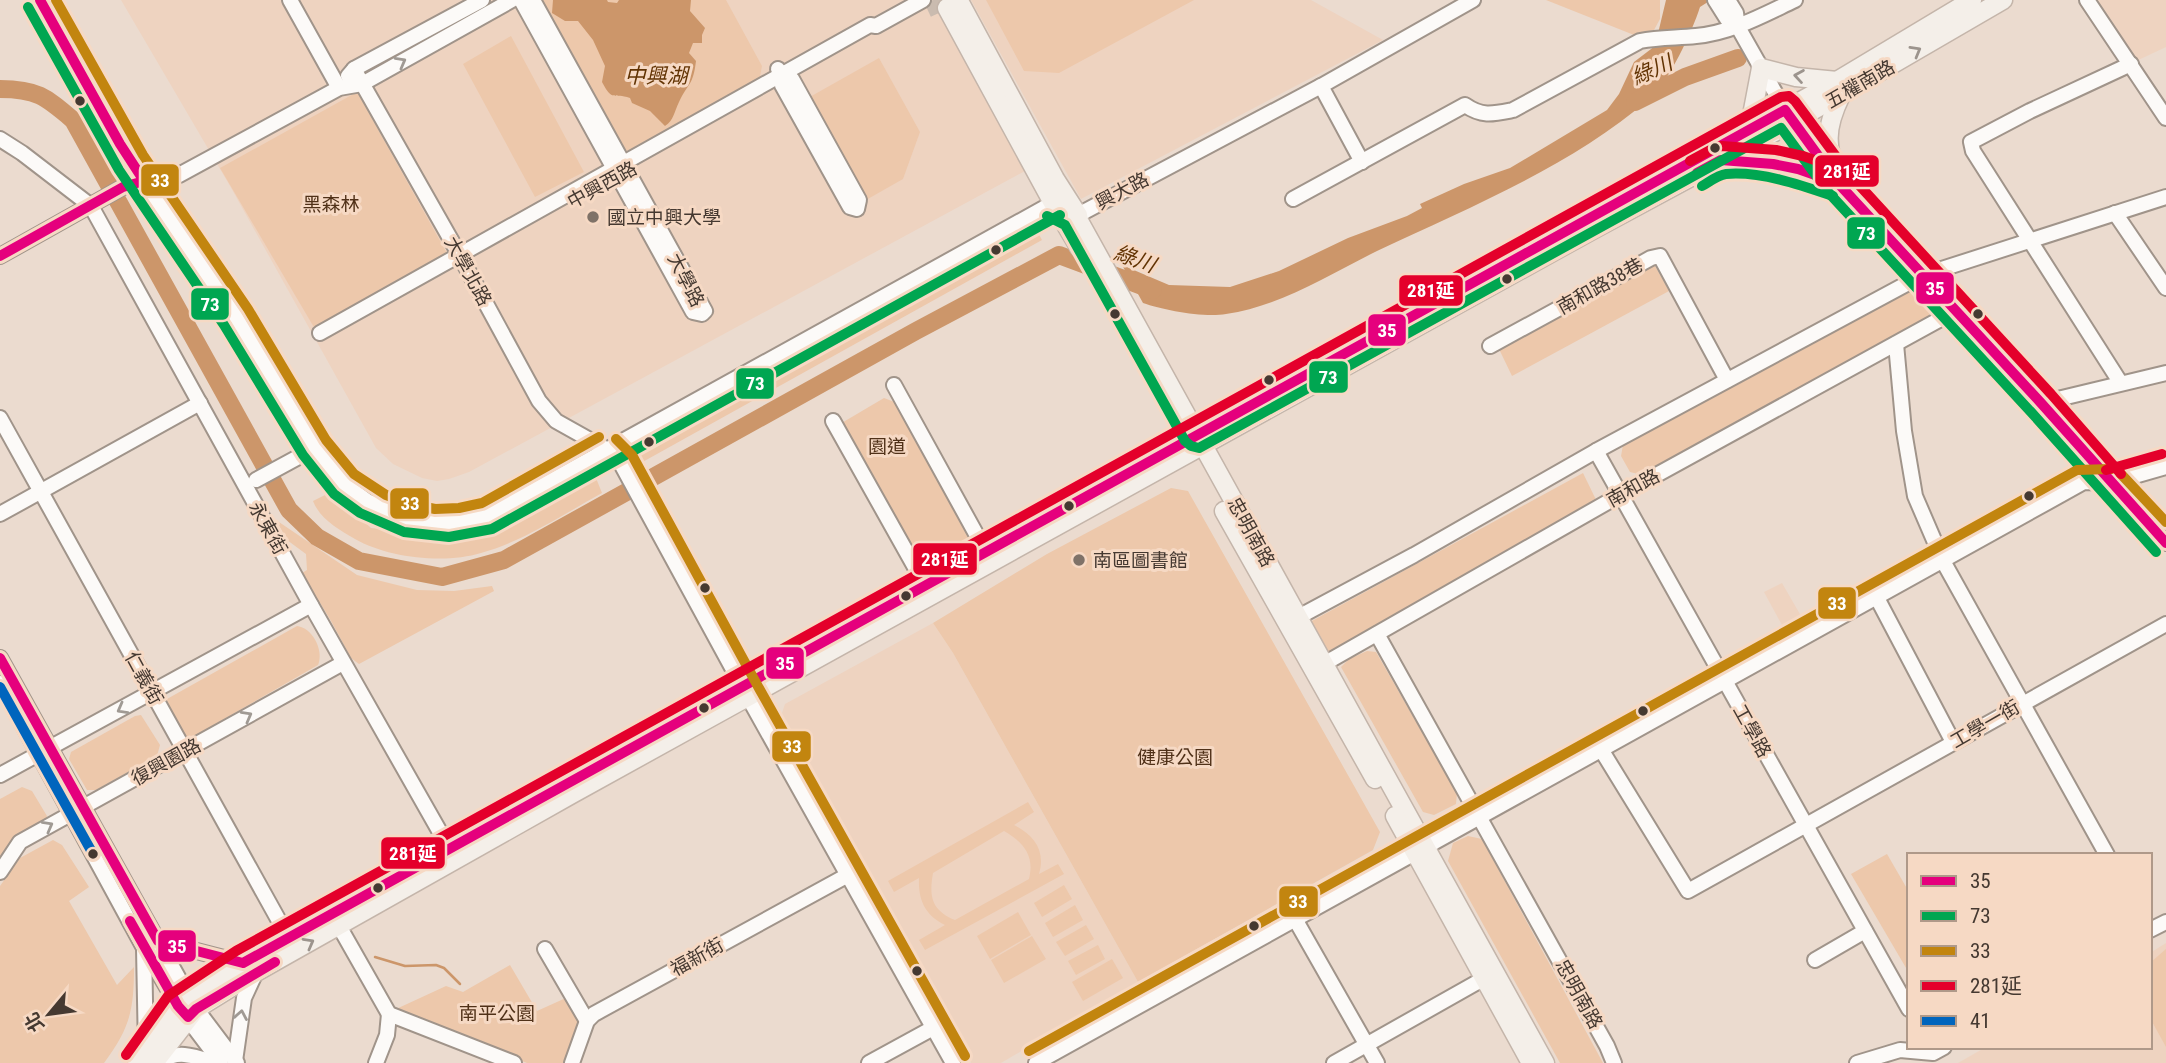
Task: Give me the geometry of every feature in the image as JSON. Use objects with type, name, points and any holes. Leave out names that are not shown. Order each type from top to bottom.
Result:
[{"type":"main road","name":"五權南路","points":[[1839,88],[1972,0]]},
{"type":"main road","name":"五權南路","points":[[1194,443],[1721,160],[1789,116],[2003,0]]},
{"type":"main road","name":"忠明南路","points":[[953,5],[1031,175],[1053,204],[1075,221],[1123,301],[1194,443]]},
{"type":"main road","name":"忠明南路","points":[[953,5],[1055,179],[1075,221],[1094,273],[1194,443],[1420,850],[1545,1063]]},
{"type":"main road","points":[[1749,131],[1761,68],[1839,88],[1828,132],[1828,149],[1838,183]]},
{"type":"main road","name":"五權南路","points":[[149,1060],[188,1007],[249,968],[288,937],[989,557],[1749,131],[1789,116]]},
{"type":"main road","points":[[1721,160],[1798,169],[1838,183]]},
{"type":"main road","name":"五權南路","points":[[249,968],[339,926],[925,585],[989,557]]},
{"type":"main road","name":"忠明南路","points":[[1420,850],[1483,979],[1531,1063]]},
{"type":"street","points":[[40,0],[120,144],[236,317],[315,448],[345,484],[367,501],[407,518],[448,523],[487,516],[1053,204]]},
{"type":"street","points":[[289,0],[339,88]]},
{"type":"street","points":[[339,88],[354,69],[482,0]]},
{"type":"street","points":[[0,256],[124,187],[179,175],[339,88],[362,84],[512,0]]},
{"type":"street","name":"大學路","points":[[521,0],[620,169],[705,311],[702,314],[693,312],[620,169],[533,0]]},
{"type":"street","name":"中興西路","points":[[322,337],[783,77],[874,33],[876,26],[923,0]]},
{"type":"street","name":"興大路","points":[[1075,221],[1473,0]]},
{"type":"street","points":[[1716,0],[1734,19]]},
{"type":"street","points":[[1728,0],[1734,19],[1789,116],[1838,183],[1883,223],[1923,275],[2041,402],[2166,544]]},
{"type":"street","points":[[1293,199],[1465,105],[1476,113],[1490,115],[1513,110],[1640,41],[1657,37],[1697,36],[1734,19],[1795,0]]},
{"type":"street","points":[[2087,0],[2166,118]]},
{"type":"street","points":[[2120,383],[1973,151],[1971,142],[2131,64]]},
{"type":"street","name":"大學北路","points":[[354,69],[539,401],[556,421],[606,450],[620,462],[953,1063]]},
{"type":"street","points":[[783,77],[859,200],[857,209],[850,207],[783,77]]},
{"type":"street","points":[[1321,86],[1362,162]]},
{"type":"street","points":[[0,139],[96,203]]},
{"type":"street","points":[[1292,620],[1414,555],[1596,451],[1923,275],[2166,197]]},
{"type":"street","name":"永東街","points":[[96,203],[200,403],[449,848]]},
{"type":"street","points":[[2115,213],[2166,288]]},
{"type":"street","name":"南和路38巷","points":[[1490,346],[1651,258],[1660,256],[1727,380]]},
{"type":"street","name":"南和路","points":[[1319,666],[1620,495],[1955,311]]},
{"type":"street","points":[[1896,344],[1904,431],[1915,496],[1943,561],[2106,853]]},
{"type":"street","points":[[2041,402],[2166,373]]},
{"type":"street","points":[[894,385],[989,557]]},
{"type":"street","points":[[0,514],[200,403]]},
{"type":"street","name":"仁義街","points":[[0,418],[288,937]]},
{"type":"street","points":[[833,421],[925,585]]},
{"type":"street","points":[[256,480],[315,448]]},
{"type":"street","name":"工學路","points":[[1596,451],[1907,1005]]},
{"type":"street","points":[[1035,1063],[2084,482],[2110,483],[2166,467]]},
{"type":"street","points":[[1876,596],[1953,742]]},
{"type":"street","points":[[0,775],[311,605]]},
{"type":"street","name":"工學一街","points":[[1602,751],[1688,891],[2166,624]]},
{"type":"street","name":"忠明南路","points":[[1377,634],[1614,1063]]},
{"type":"street","points":[[0,658],[45,751],[158,942],[188,1007]]},
{"type":"street","name":"復興園路","points":[[0,872],[20,842],[344,663]]},
{"type":"street","points":[[0,683],[45,751]]},
{"type":"street","points":[[78,810],[144,948],[231,1062]]},
{"type":"street","name":"福新街","points":[[587,1021],[594,1014],[848,875]]},
{"type":"street","points":[[1295,919],[1377,1063]]},
{"type":"street","points":[[339,926],[389,1014],[387,1035],[376,1063]]},
{"type":"street","points":[[1815,960],[1866,932]]},
{"type":"street","points":[[158,942],[249,968],[231,1062]]},
{"type":"street","points":[[144,948],[149,1060],[184,1055],[215,1063]]},
{"type":"street","points":[[545,949],[587,1021],[572,1063]]},
{"type":"street","points":[[1334,1063],[1483,979]]},
{"type":"street","points":[[389,1014],[514,1063]]},
{"type":"street","points":[[869,1063],[933,1028]]},
{"type":"street","points":[[1857,1063],[1900,1050],[1936,1053]]},
{"type":"shaded area","name":"國立中興大學","points":[[121,0],[961,0],[939,14],[1025,171],[469,472],[437,481],[422,478],[393,464],[376,448],[230,186]]},
{"type":"shaded area","points":[[971,0],[1311,0],[1383,40],[1081,199]]},
{"type":"shaded area","points":[[2089,0],[2166,0],[2166,47],[2132,63]]},
{"type":"shaded area","points":[[1782,583],[1801,616],[1783,627],[1764,592]]},
{"type":"shaded area","points":[[933,623],[953,653],[1138,982],[1001,1063],[971,1063],[780,719],[785,704]]},
{"type":"shaded area","points":[[2166,943],[2166,1063],[1958,1063],[1982,1049],[2152,1049],[2152,952]]},
{"type":"green space","points":[[542,0],[726,0],[762,66],[759,82],[634,151],[617,150],[540,13]]},
{"type":"green space","points":[[986,0],[1194,0],[1059,73],[1024,71]]},
{"type":"green space","points":[[1546,0],[1660,0],[1660,19],[1654,30],[1634,35]]},
{"type":"green space","points":[[511,36],[584,172],[535,197],[463,64]]},
{"type":"green space","points":[[879,58],[920,132],[903,179],[866,200],[808,98]]},
{"type":"green space","name":"黑森林","points":[[357,92],[448,255],[315,329],[220,168]]},
{"type":"green space","points":[[1034,225],[1042,240],[639,464],[632,453]]},
{"type":"green space","points":[[1653,262],[1669,291],[1512,376],[1499,349]]},
{"type":"green space","points":[[1910,287],[1920,289],[1932,303],[1929,316],[1642,475],[1630,472],[1621,456],[1623,445]]},
{"type":"green space","name":"園道","points":[[884,398],[897,403],[974,541],[971,548],[932,572],[924,571],[840,424]]},
{"type":"green space","points":[[594,473],[602,493],[513,542],[481,553],[451,558],[400,555],[368,546],[330,523],[313,501],[333,491],[371,528],[454,536],[495,526]]},
{"type":"green space","points":[[1583,473],[1601,510],[1331,657],[1310,622]]},
{"type":"green space","name":"健康公園","points":[[1171,488],[1188,491],[1380,832],[1373,850],[1138,982],[953,653],[933,623],[1047,554]]},
{"type":"green space","points":[[276,520],[357,575],[417,590],[454,591],[492,586],[494,591],[359,664],[351,658],[302,573],[307,570],[306,554],[287,540]]},
{"type":"green space","points":[[297,626],[308,631],[316,641],[320,653],[318,665],[191,738],[181,734],[164,704],[167,699]]},
{"type":"green space","points":[[1367,651],[1376,652],[1457,793],[1456,804],[1434,815],[1423,812],[1341,667],[1349,659]]},
{"type":"green space","points":[[141,715],[160,745],[157,756],[96,790],[87,790],[69,759],[71,752]]},
{"type":"green space","points":[[22,787],[32,791],[47,816],[45,822],[0,860],[0,799]]},
{"type":"green space","points":[[1028,802],[1034,812],[1014,825],[1037,845],[1041,858],[1039,874],[1058,864],[1064,874],[925,950],[919,940],[945,925],[932,917],[924,906],[919,878],[894,892],[888,881]],"holes":[[[1004,831],[1011,835],[1029,856],[1029,879],[955,920],[941,912],[932,895],[933,873]]]},
{"type":"green space","points":[[1468,836],[1482,839],[1603,1063],[1560,1063],[1448,861],[1453,843]]},
{"type":"green space","points":[[53,840],[62,845],[89,887],[69,901],[117,985],[134,967],[129,1018],[120,1039],[104,1063],[0,1063],[0,886],[20,858]]},
{"type":"green space","points":[[1887,854],[1907,889],[1907,970],[1851,874]]},
{"type":"green space","points":[[1064,885],[1072,899],[1042,917],[1034,903]]},
{"type":"green space","points":[[1075,905],[1083,920],[1053,937],[1045,923]]},
{"type":"green space","points":[[1018,912],[1031,935],[990,959],[977,936]]},
{"type":"green space","points":[[1086,925],[1094,939],[1065,956],[1056,942]]},
{"type":"green space","points":[[1032,936],[1046,959],[1004,983],[991,960]]},
{"type":"green space","points":[[1098,945],[1105,959],[1076,975],[1068,961]]},
{"type":"green space","points":[[2166,949],[2166,1047],[2152,1022],[2152,961]]},
{"type":"green space","points":[[1112,959],[1123,978],[1083,1001],[1072,982]]},
{"type":"green space","name":"南平公園","points":[[510,965],[537,1011],[568,997],[581,1018],[566,1063],[527,1063],[394,1010],[446,986],[463,992]]},
{"type":"water","name":"中興湖","points":[[553,0],[607,0],[617,3],[619,0],[691,0],[690,11],[705,28],[702,43],[693,43],[689,53],[696,61],[692,80],[668,124],[665,126],[650,111],[632,103],[630,98],[609,93],[602,82],[605,66],[593,40],[578,21],[565,21],[552,13]]},
{"type":"water","points":[[1666,0],[1711,0],[1700,7],[1679,56],[1657,91],[1619,123],[1587,145],[1483,202],[1285,297],[1226,314],[1184,313],[1143,303],[1122,265],[1169,285],[1230,287],[1279,271],[1348,238],[1407,216],[1422,208],[1420,204],[1464,184],[1510,168],[1607,110],[1619,94],[1634,62],[1655,46]]},
{"type":"waterway","name":"綠川","points":[[1635,102],[1685,77],[1738,58]]},
{"type":"waterway","name":"綠川","points":[[0,89],[40,96],[73,120],[289,510],[317,537],[359,561],[442,577],[504,560],[916,331],[1059,255],[1153,290]]},
{"type":"waterway","points":[[375,957],[405,966],[436,965],[444,968],[460,984]]},
{"type":"tunnel","points":[[933,0],[939,13]]},
{"type":"transit line","name":"35","points":[[40,0],[120,144],[144,181]]},
{"type":"transit line","name":"33","points":[[56,0],[143,155],[248,309],[326,440],[354,474],[386,495],[411,504],[435,509],[459,508],[482,503],[599,437]]},
{"type":"transit line","name":"73","points":[[28,7],[119,170],[224,325],[303,455],[334,494],[360,513],[404,532],[449,537],[492,529],[1060,215]]},
{"type":"transit line","name":"281延","points":[[126,1055],[168,996],[236,951],[1781,97],[1789,96],[1795,101],[1849,174],[2121,474]]},
{"type":"transit line","name":"35","points":[[0,658],[158,941],[243,963],[1785,110],[1838,183],[2166,543]]},
{"type":"transit line","name":"73","points":[[1047,216],[1065,225],[1185,441],[1199,448],[1781,128],[1828,192],[2156,552]]},
{"type":"transit line","name":"281延","points":[[1690,161],[1722,146],[1776,150],[1843,170]]},
{"type":"transit line","name":"35","points":[[1697,173],[1721,160],[1773,164],[1798,169],[1838,183]]},
{"type":"transit line","name":"73","points":[[1702,186],[1723,175],[1753,175],[1781,180],[1833,196]]},
{"type":"transit line","name":"35","points":[[0,256],[123,187],[144,181]]},
{"type":"transit line","name":"33","points":[[616,439],[632,455],[965,1056]]},
{"type":"transit line","name":"281延","points":[[2106,470],[2162,454]]},
{"type":"transit line","name":"33","points":[[1029,1051],[2077,470],[2111,469]]},
{"type":"transit line","name":"33","points":[[2120,473],[2166,522]]},
{"type":"transit line","name":"41","points":[[0,687],[93,854]]},
{"type":"transit line","name":"35","points":[[130,921],[178,1006],[188,1017],[196,1009],[275,962]]},
{"type":"place","name":"國立中興大學","points":[[593,217]]},
{"type":"place","name":"南區圖書館","points":[[1079,560]]}]
